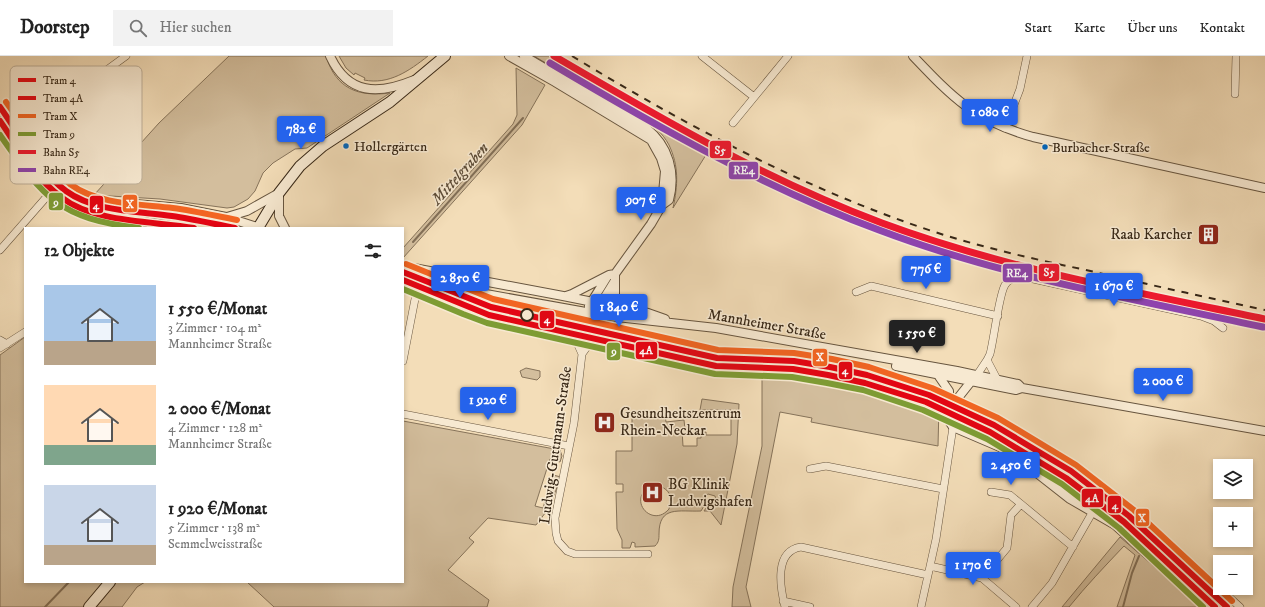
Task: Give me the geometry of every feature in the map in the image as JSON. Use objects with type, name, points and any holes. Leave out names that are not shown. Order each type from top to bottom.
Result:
[{"type":"main road","points":[[259,227],[279,192],[300,166],[317,151],[390,102],[446,56]]},
{"type":"main road","points":[[89,607],[109,583]]},
{"type":"street","points":[[330,56],[342,76],[361,87],[373,90],[390,88],[420,78]]},
{"type":"street","points":[[509,56],[557,79],[646,128],[660,142],[670,164],[672,179],[669,200],[662,206],[651,224],[612,277],[591,302],[586,312]]},
{"type":"street","points":[[524,56],[557,79]]},
{"type":"street","points":[[702,56],[754,97]]},
{"type":"street","points":[[733,123],[788,56]]},
{"type":"street","points":[[913,56],[943,87],[967,108],[987,121],[1005,128],[1032,137],[1265,188]]},
{"type":"street","points":[[1005,128],[1020,89],[1027,56]]},
{"type":"street","points":[[1235,94],[1236,56]]},
{"type":"street","points":[[110,66],[122,57]]},
{"type":"street","points":[[0,109],[10,122]]},
{"type":"street","points":[[0,250],[3,242],[57,185],[79,206],[129,219],[176,227]]},
{"type":"street","points":[[226,217],[247,211],[279,192]]},
{"type":"street","points":[[279,192],[279,216],[284,227]]},
{"type":"street","points":[[70,196],[105,203],[159,206],[226,217],[255,227]]},
{"type":"street","points":[[125,227],[129,219]]},
{"type":"street","name":"Mannheimer Straße","points":[[404,266],[563,296],[628,310],[647,317]]},
{"type":"street","points":[[563,296],[582,290],[612,277]]},
{"type":"street","points":[[595,314],[612,277]]},
{"type":"street","points":[[612,277],[615,297],[628,310]]},
{"type":"street","points":[[921,607],[930,566],[943,489],[954,404],[987,360],[1004,287],[1012,279],[1024,277],[1201,316],[1214,321],[1223,328]]},
{"type":"street","name":"Mannheimer Straße","points":[[404,279],[595,314],[647,317],[716,328],[853,353],[974,378],[1016,390],[1022,388],[1265,430]]},
{"type":"street","points":[[856,292],[871,286],[998,316]]},
{"type":"street","points":[[404,356],[415,299]]},
{"type":"street","name":"Ludwig-Guttmann-Straße","points":[[582,354],[578,345],[586,312]]},
{"type":"street","name":"Ludwig-Guttmann-Straße","points":[[595,314],[587,347],[582,354],[574,423],[556,508],[556,533],[562,546],[567,551],[575,554],[648,554]]},
{"type":"street","points":[[0,340],[3,346],[24,333]]},
{"type":"street","name":"Mannheimer Straße","points":[[853,353],[868,360],[938,375],[997,379],[1018,384],[1022,388]]},
{"type":"street","points":[[987,360],[997,379]]},
{"type":"street","points":[[938,375],[948,391],[951,424]]},
{"type":"street","points":[[404,414],[569,446]]},
{"type":"street","points":[[951,424],[1002,448],[1019,459],[1070,499],[1126,533],[1207,607]]},
{"type":"street","points":[[810,469],[826,466],[943,489]]},
{"type":"street","points":[[991,492],[1010,495],[1073,547]]},
{"type":"street","points":[[982,578],[1007,548],[1011,515],[1021,504]]},
{"type":"street","points":[[1032,607],[1052,583],[1092,513]]},
{"type":"street","points":[[810,607],[784,604],[780,587],[781,575],[784,559],[787,553],[792,549],[801,547],[928,575]]},
{"type":"street","points":[[930,566],[982,578],[1016,607]]},
{"type":"street","points":[[1230,598],[1240,607]]},
{"type":"shaded area","points":[[229,56],[326,56],[330,67],[336,76],[342,83],[350,88],[358,92],[368,94],[390,93],[307,148],[295,149],[273,163],[263,173],[255,191],[248,199],[234,207],[227,208],[160,199],[94,195],[104,184],[142,184],[142,142],[159,123]]},
{"type":"shaded area","points":[[339,56],[428,56],[414,67],[398,76],[390,79],[373,81],[364,80],[365,78],[355,73],[354,75],[346,68]]},
{"type":"shaded area","points":[[534,56],[549,56],[709,150],[673,208],[677,183],[675,160],[669,145],[656,128]]},
{"type":"shaded area","points":[[516,68],[545,85],[522,125],[404,257],[404,247],[513,124],[517,115]]},
{"type":"shaded area","points":[[24,338],[24,583],[104,583],[84,607],[0,607],[0,355]]},
{"type":"shaded area","points":[[526,368],[540,371],[540,377],[537,380],[522,377],[520,371]]},
{"type":"shaded area","points":[[762,368],[799,369],[835,374],[888,388],[939,406],[938,446],[811,422],[812,418],[780,412],[746,587],[751,607],[732,607],[733,587],[762,446]]},
{"type":"shaded area","points":[[702,399],[739,404],[737,444],[721,525],[710,511],[704,511],[706,508],[713,508],[717,504],[715,496],[708,494],[703,498],[704,506],[701,511],[678,511],[666,514],[662,518],[658,540],[655,546],[635,547],[635,543],[632,542],[630,548],[622,548],[622,540],[617,529],[616,492],[623,492],[623,484],[616,484],[616,451],[632,451],[632,415],[665,415],[666,422],[684,420],[685,429],[682,430],[683,446],[697,446],[697,438],[701,438],[701,432],[706,432],[706,435],[731,435],[731,410],[700,410]],"holes":[[[651,486],[666,489],[671,497],[669,509],[656,516],[649,514],[644,510],[641,504],[641,498],[644,492]]]},
{"type":"shaded area","points":[[404,421],[560,450],[562,456],[560,462],[550,459],[535,506],[543,508],[553,475],[561,477],[549,508],[536,525],[488,518],[469,538],[474,542],[448,570],[489,600],[487,607],[274,607],[248,583],[404,583]]},
{"type":"shaded area","points":[[1120,537],[1201,607],[1117,607],[1135,555],[1124,546],[1069,607],[1062,607]]},
{"type":"shaded area","points":[[115,583],[143,583],[137,587],[122,607],[94,607]]},
{"type":"waterway","name":"Mittelgraben","points":[[413,242],[523,118]]},
{"type":"waterway","points":[[1123,607],[1132,573],[1139,556]]},
{"type":"waterway","name":"Mittelgraben","points":[[45,607],[68,583]]},
{"type":"railway","points":[[572,56],[661,108],[751,156],[798,178],[892,217],[977,245],[1265,310]]},
{"type":"tram line","name":"X","points":[[6,102],[10,108]]},
{"type":"tram line","name":"4","points":[[0,107],[10,122]]},
{"type":"tram line","name":"4A","points":[[0,121],[10,136]]},
{"type":"tram line","name":"9","points":[[0,135],[10,149]]},
{"type":"tram line","name":"9","points":[[37,184],[56,202],[71,211],[89,218],[132,227]]},
{"type":"tram line","name":"4A","points":[[46,184],[61,197],[75,206],[90,212],[125,220],[186,227]]},
{"type":"tram line","name":"4","points":[[57,184],[77,198],[103,207],[180,217],[230,227]]},
{"type":"tram line","name":"X","points":[[70,184],[81,191],[106,200],[181,209],[237,220]]},
{"type":"tram line","name":"X","points":[[406,264],[493,299],[718,350],[794,353],[832,359],[869,367],[932,388],[998,418],[1076,465],[1134,510],[1232,601]]},
{"type":"tram line","name":"4","points":[[404,272],[491,307],[717,358],[794,361],[830,367],[867,375],[929,395],[994,425],[1071,471],[1129,516],[1227,607]]},
{"type":"tram line","name":"4A","points":[[404,280],[489,315],[716,366],[793,369],[828,375],[865,383],[926,402],[990,432],[1066,478],[1124,522],[1215,607]]},
{"type":"tram line","name":"9","points":[[404,289],[487,323],[715,374],[792,377],[863,390],[923,410],[987,439],[1062,484],[1119,528],[1203,607]]},
{"type":"rail line","name":"S5","points":[[554,56],[674,125],[755,168],[839,206],[882,223],[976,254],[1120,289],[1265,319]]},
{"type":"rail line","name":"RE4","points":[[550,63],[630,110],[752,175],[794,195],[879,230],[926,247],[1021,274],[1069,286],[1263,327]]},
{"type":"place","name":"Hollergärten","points":[[346,146]]},
{"type":"place","name":"Burbacher Straße","points":[[1045,147]]},
{"type":"place","name":"Raab Karcher","points":[[1208,234]]},
{"type":"place","name":"Gesundheitszentrum Rhein-Neckar","points":[[604,422]]},
{"type":"place","name":"BG Klinik Ludwigshafen","points":[[653,493]]}]
